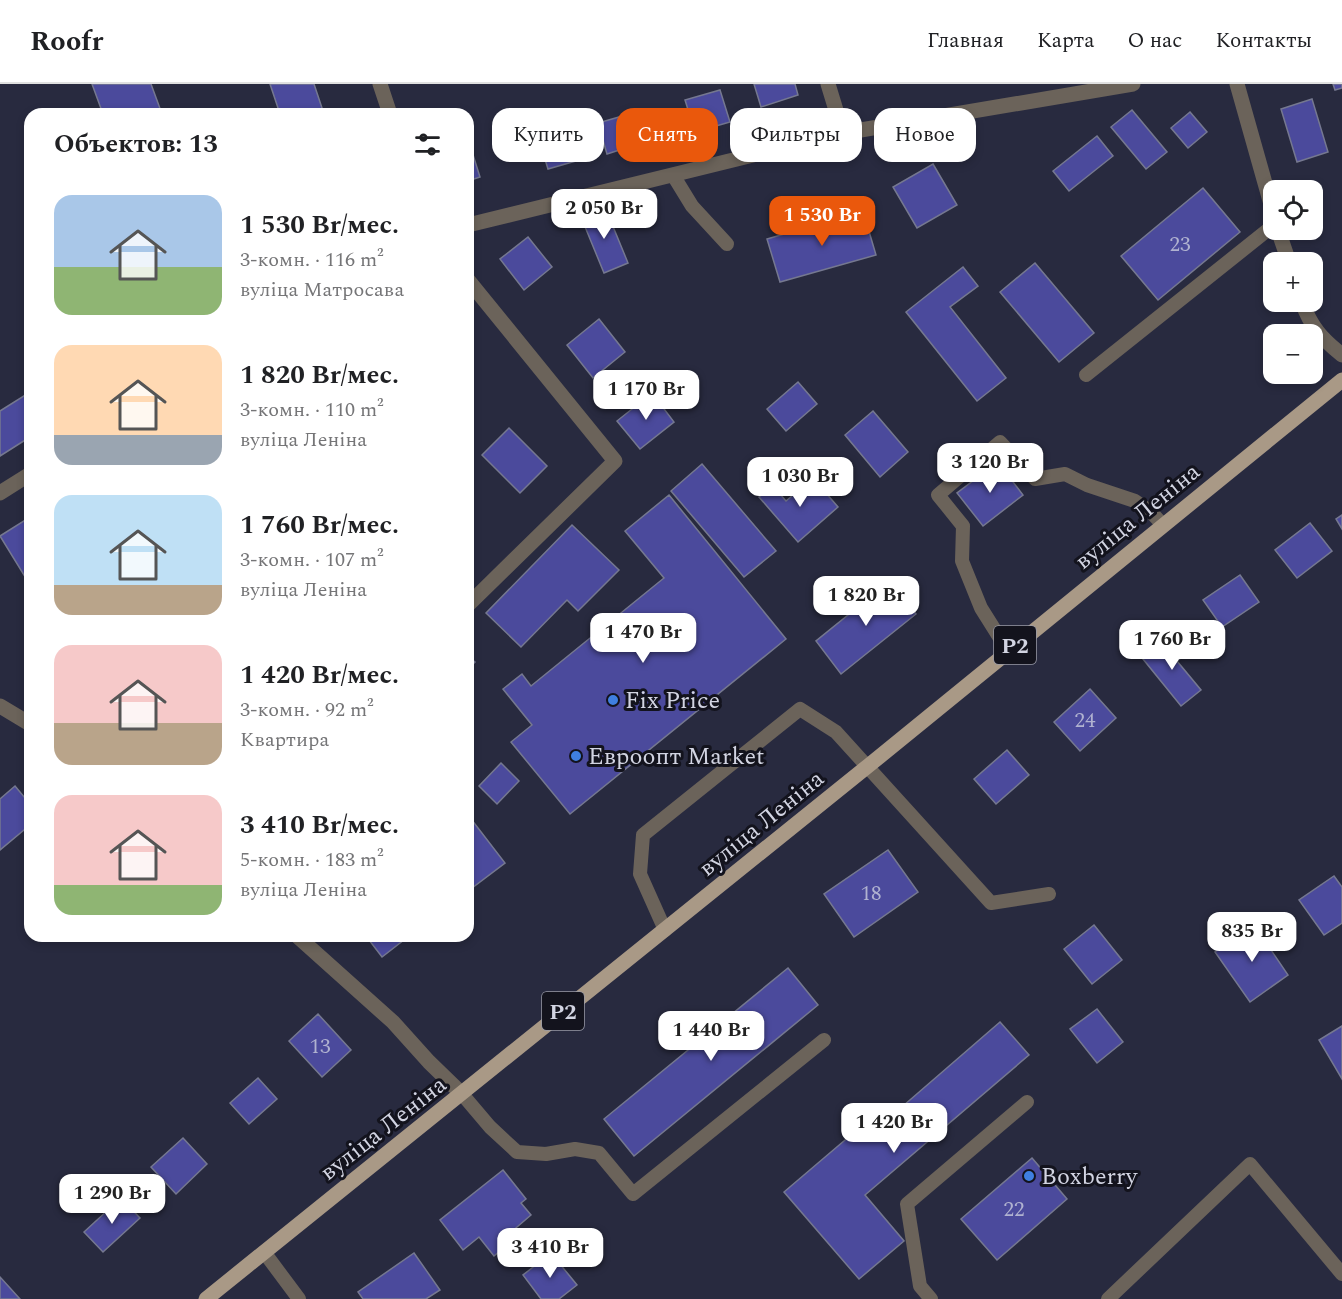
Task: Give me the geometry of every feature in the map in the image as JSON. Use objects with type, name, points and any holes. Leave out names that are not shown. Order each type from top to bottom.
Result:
[{"type":"main road","name":"вуліца Леніна","points":[[206,1299],[868,766],[1162,524],[1342,380]]},
{"type":"street","points":[[380,84],[388,108]]},
{"type":"street","points":[[828,84],[835,108]]},
{"type":"street","points":[[862,130],[1133,84]]},
{"type":"street","points":[[1236,84],[1264,180]]},
{"type":"street","points":[[474,224],[730,161]]},
{"type":"street","points":[[474,287],[615,461],[474,599]]},
{"type":"street","points":[[1306,312],[1323,340],[1342,355]]},
{"type":"street","points":[[0,493],[24,478]]},
{"type":"street","points":[[2,710],[24,721]]},
{"type":"street","points":[[304,942],[393,1022],[462,1094]]},
{"type":"lane","points":[[673,175],[692,206],[726,244]]},
{"type":"lane","points":[[1086,375],[1263,234]]},
{"type":"lane","points":[[1008,651],[981,608],[962,561],[963,526],[938,495],[1000,442],[1035,479],[1065,474],[1088,485],[1135,501],[1151,512],[1162,524]]},
{"type":"lane","points":[[665,930],[640,874],[643,835],[800,708],[836,732],[991,903],[1049,894]]},
{"type":"lane","points":[[462,1094],[517,1152],[546,1154],[575,1149],[599,1153],[633,1194],[824,1040]]},
{"type":"lane","points":[[931,1299],[920,1286],[907,1204],[1027,1102]]},
{"type":"lane","points":[[1108,1299],[1250,1164],[1342,1274]]},
{"type":"lane","points":[[264,1252],[299,1299]]},
{"type":"building","points":[[92,84],[151,84],[160,108],[101,108]]},
{"type":"building","points":[[270,84],[314,84],[322,108],[278,108]]},
{"type":"building","points":[[754,84],[795,84],[798,95],[761,107]]},
{"type":"building","points":[[1333,84],[1342,84],[1342,88],[1335,90]]},
{"type":"building","points":[[720,90],[730,122],[718,125],[718,108],[688,108],[685,100]]},
{"type":"building","points":[[1312,99],[1328,152],[1297,162],[1281,109]]},
{"type":"building","points":[[1132,110],[1167,152],[1146,169],[1111,127]]},
{"type":"building","points":[[1190,112],[1207,132],[1188,148],[1171,128]]},
{"type":"building","points":[[616,118],[616,151],[607,154],[604,144],[604,121]]},
{"type":"building","points":[[1097,136],[1113,156],[1069,191],[1053,171]]},
{"type":"building","points":[[474,158],[480,177],[474,179]]},
{"type":"building","points":[[546,162],[572,162],[548,169]]},
{"type":"building","points":[[933,164],[957,205],[917,228],[893,187]]},
{"type":"building","points":[[1203,188],[1240,232],[1158,300],[1121,256]]},
{"type":"building","points":[[605,207],[628,263],[604,273],[581,217]]},
{"type":"building","points":[[863,211],[876,255],[780,282],[767,239]]},
{"type":"building","points":[[528,237],[552,267],[524,290],[500,259]]},
{"type":"building","points":[[1035,263],[1094,333],[1059,362],[1000,292]]},
{"type":"building","points":[[963,267],[978,286],[950,307],[1006,378],[977,401],[906,312]]},
{"type":"building","points":[[599,319],[625,352],[593,378],[567,345]]},
{"type":"building","points":[[798,382],[817,404],[786,431],[767,409]]},
{"type":"building","points":[[652,393],[674,422],[640,449],[617,421]]},
{"type":"building","points":[[24,396],[24,441],[0,456],[0,411]]},
{"type":"building","points":[[873,411],[908,452],[880,477],[845,435]]},
{"type":"building","points":[[509,428],[547,466],[520,493],[482,455]]},
{"type":"building","points":[[998,462],[1023,495],[983,526],[957,493]]},
{"type":"building","points":[[702,464],[776,551],[744,577],[671,491]]},
{"type":"building","points":[[813,478],[838,507],[798,542],[759,497],[773,486],[786,501]]},
{"type":"building","points":[[669,495],[786,639],[570,814],[511,742],[532,725],[503,689],[522,674],[531,686],[664,578],[625,531]]},
{"type":"building","points":[[1342,515],[1342,529],[1336,519]]},
{"type":"building","points":[[24,521],[24,575],[0,536]]},
{"type":"building","points":[[1310,523],[1332,551],[1297,578],[1275,550]]},
{"type":"building","points":[[572,525],[619,570],[578,611],[567,600],[521,647],[486,613]]},
{"type":"building","points":[[1240,575],[1259,602],[1222,627],[1203,600]]},
{"type":"building","points":[[890,581],[916,614],[841,674],[816,641]]},
{"type":"building","points":[[1171,636],[1186,654],[1177,661],[1201,690],[1181,706],[1143,659]]},
{"type":"building","points":[[1090,689],[1116,718],[1080,751],[1054,722]]},
{"type":"building","points":[[1007,750],[1029,775],[996,804],[974,779]]},
{"type":"building","points":[[501,763],[519,781],[497,804],[479,786]]},
{"type":"building","points":[[15,786],[24,797],[24,830],[0,850],[0,799]]},
{"type":"building","points":[[474,823],[505,863],[474,886]]},
{"type":"building","points":[[888,850],[918,892],[854,937],[824,894]]},
{"type":"building","points":[[1334,876],[1342,887],[1342,923],[1324,935],[1299,900]]},
{"type":"building","points":[[1094,925],[1122,960],[1092,984],[1064,949]]},
{"type":"building","points":[[1254,925],[1288,975],[1250,1002],[1215,952]]},
{"type":"building","points":[[371,942],[401,942],[382,957]]},
{"type":"building","points":[[788,968],[818,1005],[634,1156],[604,1119]]},
{"type":"building","points":[[1097,1009],[1123,1042],[1097,1063],[1070,1029]]},
{"type":"building","points":[[318,1014],[351,1050],[322,1077],[289,1041]]},
{"type":"building","points":[[1000,1022],[1029,1055],[865,1195],[904,1241],[859,1279],[784,1192],[858,1129],[866,1138]]},
{"type":"building","points":[[1342,1026],[1342,1079],[1319,1040]]},
{"type":"building","points":[[258,1078],[277,1099],[249,1124],[230,1103]]},
{"type":"building","points":[[183,1138],[207,1164],[176,1194],[151,1167]]},
{"type":"building","points":[[1032,1158],[1067,1199],[997,1260],[961,1219]]},
{"type":"building","points":[[503,1170],[526,1199],[521,1203],[531,1215],[510,1233],[515,1239],[494,1256],[479,1237],[463,1250],[440,1220]]},
{"type":"building","points":[[121,1198],[140,1218],[103,1252],[84,1232]]},
{"type":"building","points":[[414,1253],[440,1290],[426,1299],[363,1299],[358,1292]]},
{"type":"building","points":[[551,1253],[577,1285],[559,1299],[541,1299],[523,1275]]},
{"type":"building","points":[[0,1277],[20,1299],[0,1299]]},
{"type":"place","name":"Fix Price","points":[[613,700]]},
{"type":"place","name":"Евроопт Market","points":[[576,756]]},
{"type":"place","name":"Boxberry","points":[[1029,1176]]}]
